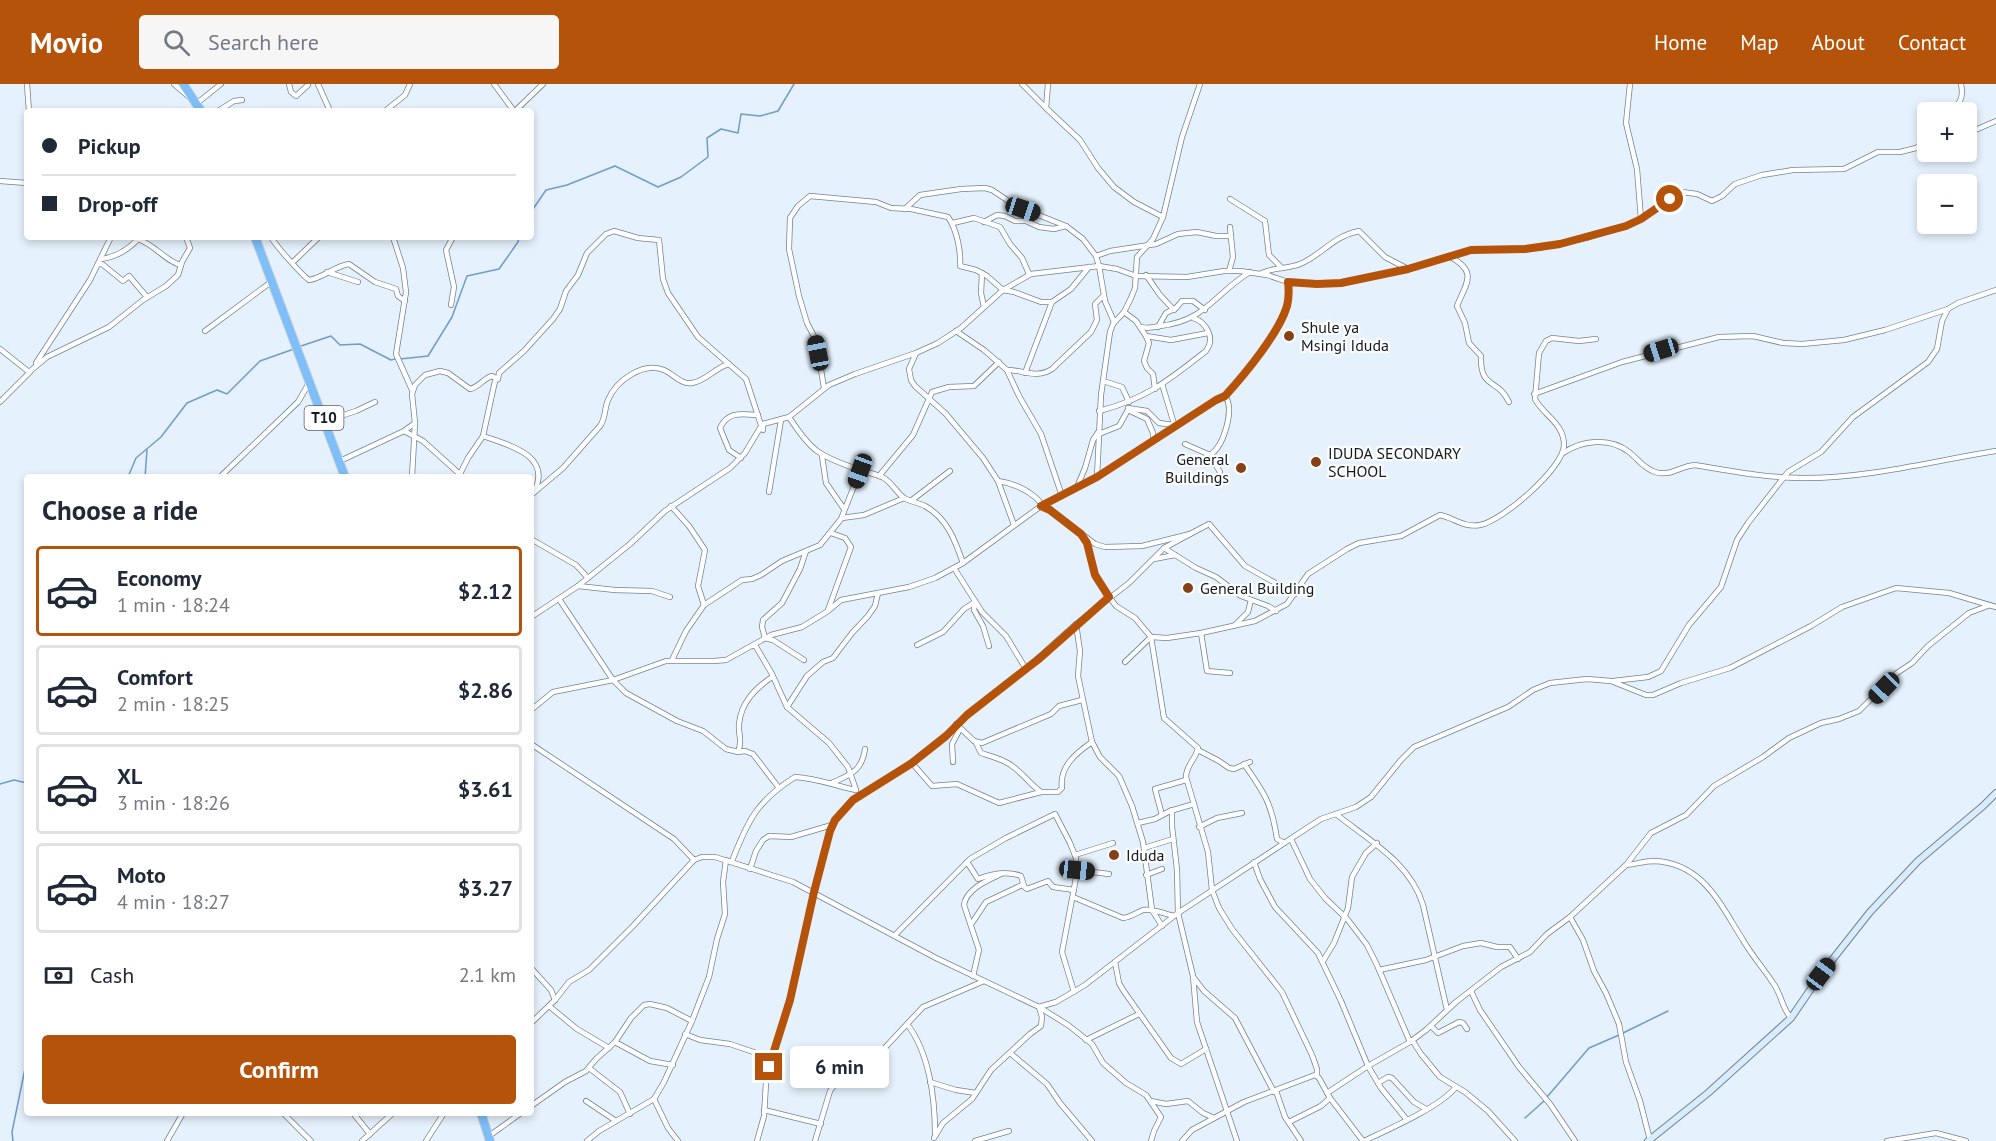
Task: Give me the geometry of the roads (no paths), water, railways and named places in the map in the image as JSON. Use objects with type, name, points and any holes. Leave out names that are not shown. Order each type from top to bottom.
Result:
[{"type":"highway","points":[[183,84],[199,108]]},
{"type":"highway","name":"T10","points":[[256,240],[344,474]]},
{"type":"highway","points":[[482,1116],[489,1139]]},
{"type":"street","points":[[27,84],[29,108]]},
{"type":"street","points":[[174,84],[199,108],[221,84]]},
{"type":"street","points":[[289,84],[291,92],[296,96],[308,86]]},
{"type":"street","points":[[318,84],[329,108]]},
{"type":"street","points":[[390,108],[405,95],[410,84]]},
{"type":"street","points":[[494,84],[513,108]]},
{"type":"street","points":[[518,108],[543,84]]},
{"type":"street","points":[[1022,84],[1080,140],[1098,168],[1114,187],[1134,202],[1163,217]]},
{"type":"street","points":[[1046,108],[1048,84]]},
{"type":"street","points":[[1097,477],[1099,411],[1110,332],[1114,322],[1124,312],[1131,298],[1137,257],[1148,246],[1163,217],[1182,137],[1200,84]]},
{"type":"street","points":[[1630,84],[1626,123],[1637,169],[1641,219]]},
{"type":"street","points":[[1959,102],[1962,94],[1961,84]]},
{"type":"street","points":[[223,108],[234,101],[242,100]]},
{"type":"street","points":[[1977,129],[1996,121]]},
{"type":"street","points":[[763,430],[764,424],[789,417],[824,388],[855,374],[916,353],[956,331],[1003,290],[1029,274],[1100,266],[1136,276],[1187,277],[1229,271],[1277,277],[1288,282],[1341,283],[1408,269],[1476,249],[1525,249],[1560,244],[1626,226],[1683,192],[1697,194],[1712,201],[1722,196],[1735,184],[1762,175],[1793,170],[1844,168],[1878,152],[1900,152],[1917,148]]},
{"type":"street","points":[[0,181],[24,183]]},
{"type":"street","points":[[905,209],[912,200],[920,195],[965,188],[985,188],[1016,206],[1066,226],[1083,239],[1096,256],[1100,266],[1103,295],[1114,322]]},
{"type":"street","points":[[824,388],[816,340],[807,323],[791,262],[788,240],[790,218],[798,206],[812,195],[876,202],[891,208],[947,217],[952,223],[959,248],[960,265],[982,273],[1003,290],[1044,302],[1052,302]]},
{"type":"street","points":[[1230,199],[1265,221],[1269,255],[1282,267]]},
{"type":"street","points":[[984,222],[997,215],[1026,221],[1037,227],[1048,229],[1059,229],[1066,226]]},
{"type":"street","points":[[952,223],[974,218],[1002,228],[1010,244],[1022,258],[1029,274]]},
{"type":"street","points":[[1229,271],[1233,257],[1230,227]]},
{"type":"street","points":[[462,474],[468,458],[483,436],[495,381],[499,373],[524,351],[559,312],[564,295],[578,275],[589,250],[606,234],[614,231],[638,238],[659,240],[664,285],[698,337],[734,366],[746,379],[763,430]]},
{"type":"street","points":[[1259,274],[1301,263],[1334,240],[1359,231],[1385,256],[1408,269]]},
{"type":"street","points":[[1096,256],[1110,251],[1156,244],[1171,236],[1184,233],[1197,232],[1216,237],[1231,236]]},
{"type":"street","points":[[29,372],[58,331],[100,261],[110,240]]},
{"type":"street","points":[[100,261],[116,256],[130,248],[137,240]]},
{"type":"street","points":[[140,240],[158,249],[175,264],[181,265]]},
{"type":"street","points":[[0,402],[47,357],[109,327],[176,278],[191,247],[188,240]]},
{"type":"street","points":[[272,240],[293,262],[298,271],[310,280],[340,266],[352,265],[375,282],[396,289],[405,302]]},
{"type":"street","points":[[293,262],[316,240]]},
{"type":"street","points":[[394,240],[406,280],[405,302],[396,354],[412,390],[415,423],[412,474]]},
{"type":"street","points":[[451,240],[446,250],[454,287],[452,305]]},
{"type":"street","points":[[1449,256],[1460,262],[1468,276],[1468,284],[1457,306],[1465,323],[1469,343],[1481,356],[1480,367],[1487,381],[1504,391],[1509,402]]},
{"type":"street","points":[[100,261],[123,281],[129,276],[147,297]]},
{"type":"street","points":[[1024,373],[1052,302],[1071,289],[1089,267]]},
{"type":"street","points":[[327,272],[358,282]]},
{"type":"street","points":[[1142,327],[1158,327],[1192,318],[1205,310],[1231,284],[1250,272]]},
{"type":"street","points":[[982,273],[981,293],[984,307]]},
{"type":"street","points":[[1146,275],[1174,310]]},
{"type":"street","points":[[206,331],[272,282]]},
{"type":"street","points":[[534,708],[553,692],[613,680],[672,660],[722,661],[765,638],[802,627],[842,600],[923,583],[954,568],[1041,506],[1097,477],[1174,426],[1225,396],[1267,342],[1284,315],[1288,300],[1288,282]]},
{"type":"street","points":[[1534,394],[1622,362],[1719,337],[1753,336],[1783,343],[1802,344],[1832,341],[1885,330],[1996,290]]},
{"type":"street","points":[[1007,370],[1035,375],[1048,372],[1091,332],[1097,320],[1095,304],[1103,295]]},
{"type":"street","points":[[1158,327],[1166,313],[1174,310],[1185,300],[1193,301],[1205,310]]},
{"type":"street","points":[[1039,1006],[1056,1002],[1074,992],[1176,914],[1321,819],[1356,807],[1371,797],[1401,759],[1420,744],[1508,707],[1533,690],[1550,682],[1587,679],[1611,681],[1653,676],[1666,665],[1689,625],[1721,587],[1737,540],[1784,477],[1792,469],[1821,452],[1858,413],[1928,362],[1937,348],[1942,321],[1948,309]]},
{"type":"street","points":[[1124,312],[1142,327],[1149,343],[1144,361],[1153,374],[1155,389]]},
{"type":"street","points":[[1099,411],[1131,401],[1155,389],[1206,351],[1210,343],[1204,323],[1192,318]]},
{"type":"street","points":[[956,331],[1007,370],[1041,434],[1062,496]]},
{"type":"street","points":[[1146,336],[1171,340],[1208,333]]},
{"type":"street","points":[[1125,662],[1150,637],[1167,638],[1201,633],[1251,622],[1275,611],[1287,604],[1308,574],[1353,546],[1401,536],[1440,515],[1471,525],[1495,520],[1545,477],[1563,453],[1564,444],[1559,429],[1551,416],[1538,405],[1534,394],[1537,387],[1536,373],[1539,353],[1546,341],[1552,338],[1579,341],[1596,339]]},
{"type":"street","points":[[0,350],[29,372]]},
{"type":"street","points":[[916,353],[909,369],[909,377],[915,386],[955,424],[983,458],[998,481],[1014,525]]},
{"type":"street","points":[[879,476],[913,435],[932,392],[944,388],[975,386],[999,362]]},
{"type":"street","points":[[534,492],[563,468],[600,426],[612,392],[631,375],[655,366],[684,382],[691,383],[728,364],[734,366]]},
{"type":"street","points":[[412,390],[420,379],[435,372],[448,373],[470,389],[489,377],[498,379]]},
{"type":"street","points":[[223,474],[298,402],[310,381]]},
{"type":"street","points":[[1102,381],[1122,387],[1131,401]]},
{"type":"street","points":[[1162,384],[1174,426]]},
{"type":"street","points":[[1210,455],[1223,438],[1229,408],[1226,397]]},
{"type":"street","points":[[1076,488],[1085,468],[1093,440],[1099,432],[1119,426],[1131,401]]},
{"type":"street","points":[[325,421],[375,402]]},
{"type":"street","points":[[1128,409],[1147,411],[1159,423],[1174,426]]},
{"type":"street","points":[[1128,409],[1147,419],[1154,441]]},
{"type":"street","points":[[741,458],[729,450],[720,428],[724,419],[731,415],[758,415]]},
{"type":"street","points":[[789,417],[810,446],[822,456],[879,476],[894,486],[904,498],[938,514],[954,537],[963,562]]},
{"type":"street","points":[[770,492],[781,420]]},
{"type":"street","points":[[340,461],[404,431],[415,423]]},
{"type":"street","points":[[534,615],[578,586],[630,544],[671,506],[715,479],[741,458],[760,428],[763,430]]},
{"type":"street","points":[[404,431],[432,448],[461,474]]},
{"type":"street","points":[[483,436],[519,448],[529,455],[536,467],[534,490]]},
{"type":"street","points":[[1563,453],[1579,444],[1611,443],[1628,451],[1646,468],[1655,472],[1672,473],[1688,465],[1695,465],[1746,474],[1807,478],[1871,474],[1996,451]]},
{"type":"street","points":[[1185,444],[1210,455],[1220,472]]},
{"type":"street","points":[[822,456],[825,461],[825,481],[844,509]]},
{"type":"street","points":[[672,660],[686,631],[704,605],[742,580],[752,579],[782,561],[820,545],[842,519],[860,471]]},
{"type":"street","points":[[912,500],[950,471]]},
{"type":"street","points":[[998,481],[1018,486],[1038,499],[1041,506],[1095,543],[1105,547],[1142,546],[1190,534]]},
{"type":"street","points":[[842,519],[864,515],[904,498]]},
{"type":"street","points":[[671,506],[689,525],[705,549],[698,586],[704,605]]},
{"type":"street","points":[[757,1141],[771,1058],[790,1000],[814,892],[832,825],[848,804],[912,763],[946,736],[1076,624],[1129,583],[1164,548],[1209,524],[1245,566],[1295,594]]},
{"type":"street","points":[[828,611],[851,548],[845,538],[831,533]]},
{"type":"street","points":[[1081,534],[1087,543],[1095,575],[1109,597],[1118,609],[1137,620],[1150,637],[1164,718],[1194,743],[1198,750],[1228,768],[1234,769],[1251,762]]},
{"type":"street","points":[[534,541],[572,562],[588,578]]},
{"type":"street","points":[[1164,548],[1196,568],[1216,577],[1239,594],[1275,611]]},
{"type":"street","points":[[765,638],[763,620],[782,603],[800,569],[806,551]]},
{"type":"street","points":[[1153,559],[1175,555]]},
{"type":"street","points":[[954,568],[987,619],[1005,636],[1026,669]]},
{"type":"street","points":[[578,586],[652,591],[670,597]]},
{"type":"street","points":[[1611,681],[1646,695],[1653,695],[1681,683],[1730,668],[1842,607],[1896,588],[1949,593],[1970,597],[1994,606]]},
{"type":"street","points":[[787,707],[807,676],[823,662],[834,658],[852,633],[871,613],[876,604],[878,592]]},
{"type":"street","points":[[559,599],[613,680],[633,698],[687,726],[704,731],[722,747],[753,754],[779,788]]},
{"type":"street","points":[[1234,626],[1248,612],[1251,600]]},
{"type":"street","points":[[917,645],[943,632],[964,609],[975,602]]},
{"type":"street","points":[[975,602],[975,612],[990,646]]},
{"type":"street","points":[[1289,1122],[1321,1106],[1329,1096],[1368,1066],[1411,1041],[1471,991],[1502,968],[1530,952],[1547,934],[1570,917],[1626,865],[1651,833],[1686,815],[1714,786],[1763,758],[1789,738],[1821,723],[1859,711],[1898,672],[1912,663],[1928,646],[1969,613],[1994,606]]},
{"type":"street","points":[[1076,624],[1080,651],[1077,672],[1092,742],[1101,757],[1119,776],[1138,823],[1144,848],[1152,910],[1162,926]]},
{"type":"street","points":[[1201,633],[1207,672],[1230,673]]},
{"type":"street","points":[[765,638],[773,640],[804,660]]},
{"type":"street","points":[[752,646],[755,645],[769,668],[787,707],[829,743],[851,773],[856,790]]},
{"type":"street","points":[[738,752],[741,745],[739,724],[742,711],[751,693],[772,677]]},
{"type":"street","points":[[976,742],[982,743],[996,738],[1051,714],[1059,706],[1082,700]]},
{"type":"street","points":[[958,726],[976,742],[981,753],[1001,759],[1014,767],[1029,784],[1041,792]]},
{"type":"street","points":[[953,762],[952,744],[958,726]]},
{"type":"street","points":[[912,763],[932,786],[957,784],[998,802],[1041,792],[1055,794],[1060,791],[1061,777],[1074,755],[1092,742]]},
{"type":"street","points":[[534,746],[674,839],[694,860]]},
{"type":"street","points":[[832,783],[861,766],[865,749]]},
{"type":"street","points":[[1198,750],[1186,771],[1186,780],[1208,852],[1212,890],[1226,921],[1282,992],[1315,1062],[1317,1076],[1329,1096],[1364,1141],[1407,1120],[1447,1096],[1455,1088]]},
{"type":"street","points":[[1244,764],[1267,799],[1273,814],[1277,848]]},
{"type":"street","points":[[587,1141],[616,1120],[654,1099],[673,1065],[709,977],[725,914],[723,882],[729,861],[753,813],[779,788],[796,777],[832,783],[864,793]]},
{"type":"street","points":[[1162,815],[1155,789],[1186,780]]},
{"type":"street","points":[[1570,917],[1583,940],[1590,962],[1619,1024],[1626,1062],[1640,1101],[1649,1140],[1708,1093],[1791,1018],[1821,974],[1870,912],[1918,861],[1996,793]]},
{"type":"street","points":[[1138,823],[1194,804]]},
{"type":"street","points":[[1172,810],[1179,896],[1176,914],[1193,976],[1196,1015],[1237,1141]]},
{"type":"street","points":[[1199,827],[1217,818],[1242,813]]},
{"type":"street","points":[[895,935],[967,862],[1006,838],[1054,814],[1075,855],[1077,870],[1062,952],[1074,992]]},
{"type":"street","points":[[1335,814],[1377,843],[1404,871],[1417,890],[1423,905],[1447,1010]]},
{"type":"street","points":[[750,868],[756,851],[763,840],[769,836],[790,837],[832,825]]},
{"type":"street","points":[[1144,848],[1173,838]]},
{"type":"street","points":[[1277,839],[1284,843]]},
{"type":"street","points":[[1291,839],[1310,879],[1362,937],[1411,1041],[1446,1082],[1465,1092],[1488,1112],[1515,1141]]},
{"type":"street","points":[[1075,855],[1113,843]]},
{"type":"street","points":[[1323,961],[1334,943],[1344,917],[1352,878],[1366,853],[1377,843]]},
{"type":"street","points":[[534,1020],[555,1000],[569,982],[589,970],[633,926],[694,860],[706,856],[793,882],[936,958],[1039,1006],[1092,1044],[1103,1063],[1151,1101],[1161,1117],[1150,1141]]},
{"type":"street","points":[[1626,865],[1652,861],[1681,866],[1711,889],[1744,943],[1776,988],[1785,1012],[1791,1018]]},
{"type":"street","points":[[967,862],[978,879],[1001,874],[1021,876],[1027,889],[1048,881],[1052,887],[1074,890]]},
{"type":"street","points":[[1254,862],[1275,907],[1314,948],[1323,961],[1368,1066],[1378,1083],[1407,1120]]},
{"type":"street","points":[[1146,875],[1162,869]]},
{"type":"street","points":[[1077,870],[1109,874]]},
{"type":"street","points":[[973,976],[979,954],[972,923],[964,905],[965,900],[975,888],[1001,874]]},
{"type":"street","points":[[972,923],[987,902],[1024,886]]},
{"type":"street","points":[[1073,897],[1115,916],[1126,918],[1144,910],[1176,914]]},
{"type":"street","points":[[1379,970],[1481,943],[1494,947],[1510,947],[1518,958]]},
{"type":"street","points":[[1115,962],[1121,986],[1163,1048],[1177,1063],[1185,1063],[1206,1049]]},
{"type":"street","points":[[534,971],[551,990],[555,1000]]},
{"type":"street","points":[[1193,976],[1198,985],[1235,1018],[1300,1141]]},
{"type":"street","points":[[815,1141],[832,1086],[842,1077],[879,1054],[923,1006],[984,981]]},
{"type":"street","points":[[1471,991],[1484,1016],[1575,1141]]},
{"type":"street","points":[[534,1104],[589,1068],[615,1042],[633,1015],[646,1004],[667,1008],[692,1021]]},
{"type":"street","points":[[549,1006],[577,1029],[609,1048]]},
{"type":"street","points":[[934,1140],[943,1123],[972,1099],[989,1072],[1042,1023],[1039,1006]]},
{"type":"street","points":[[1086,1040],[1139,1014]]},
{"type":"street","points":[[1431,1026],[1438,1033],[1459,1022],[1463,1023],[1467,1029]]},
{"type":"street","points":[[907,1024],[920,1046],[930,1082],[934,1140]]},
{"type":"street","points":[[685,1034],[700,1040],[730,1044],[771,1058]]},
{"type":"street","points":[[615,1042],[650,1061],[673,1065]]},
{"type":"street","points":[[1010,1053],[1047,1084],[1092,1141]]},
{"type":"street","points":[[589,1068],[623,1095],[630,1114]]},
{"type":"street","points":[[1182,1141],[1191,1130],[1250,1100],[1317,1076]]},
{"type":"street","points":[[1378,1083],[1389,1077],[1392,1078],[1414,1102],[1426,1108]]},
{"type":"street","points":[[930,1082],[976,1093]]},
{"type":"street","points":[[654,1099],[668,1128],[678,1141]]},
{"type":"street","points":[[586,1101],[616,1120]]},
{"type":"street","points":[[1151,1101],[1166,1104],[1188,1101],[1203,1113],[1214,1118]]},
{"type":"street","points":[[764,1110],[820,1124]]},
{"type":"street","points":[[167,1141],[181,1116]]},
{"type":"street","points":[[286,1116],[311,1141]]},
{"type":"street","points":[[355,1116],[370,1134]]},
{"type":"street","points":[[362,1141],[390,1116]]},
{"type":"street","points":[[426,1141],[442,1116]]},
{"type":"street","points":[[489,1139],[517,1116]]},
{"type":"street","points":[[975,1141],[1009,1131]]},
{"type":"street","points":[[1887,1141],[1936,1133],[1966,1141]]},
{"type":"waterway","points":[[534,208],[546,190],[567,185],[615,166],[658,187],[681,177],[708,157],[707,138],[721,129],[738,133],[741,114],[760,116],[778,111],[794,84]]},
{"type":"waterway","points":[[400,359],[428,356],[452,317],[467,276],[499,269],[518,240]]},
{"type":"waterway","points":[[301,346],[331,336],[340,345],[360,344],[391,360],[395,359]]},
{"type":"waterway","points":[[129,474],[136,458],[161,437],[187,403],[217,390],[227,394],[260,361],[294,349]]},
{"type":"waterway","points":[[145,474],[147,450]]},
{"type":"waterway","points":[[0,784],[14,780],[24,782]]},
{"type":"waterway","points":[[1623,1033],[1668,1011]]},
{"type":"waterway","points":[[1547,1097],[1589,1048],[1619,1035]]},
{"type":"waterway","points":[[13,1141],[12,1132],[24,1074]]},
{"type":"waterway","points":[[1525,1118],[1544,1101]]},
{"type":"place","name":"Shule ya Msingi Iduda","points":[[1289,336]]},
{"type":"place","name":"IDUDA SECONDARY SCHOOL","points":[[1316,462]]},
{"type":"place","name":"General Buildings","points":[[1241,468]]},
{"type":"place","name":"General Building","points":[[1188,588]]},
{"type":"place","name":"Iduda","points":[[1114,855]]}]
